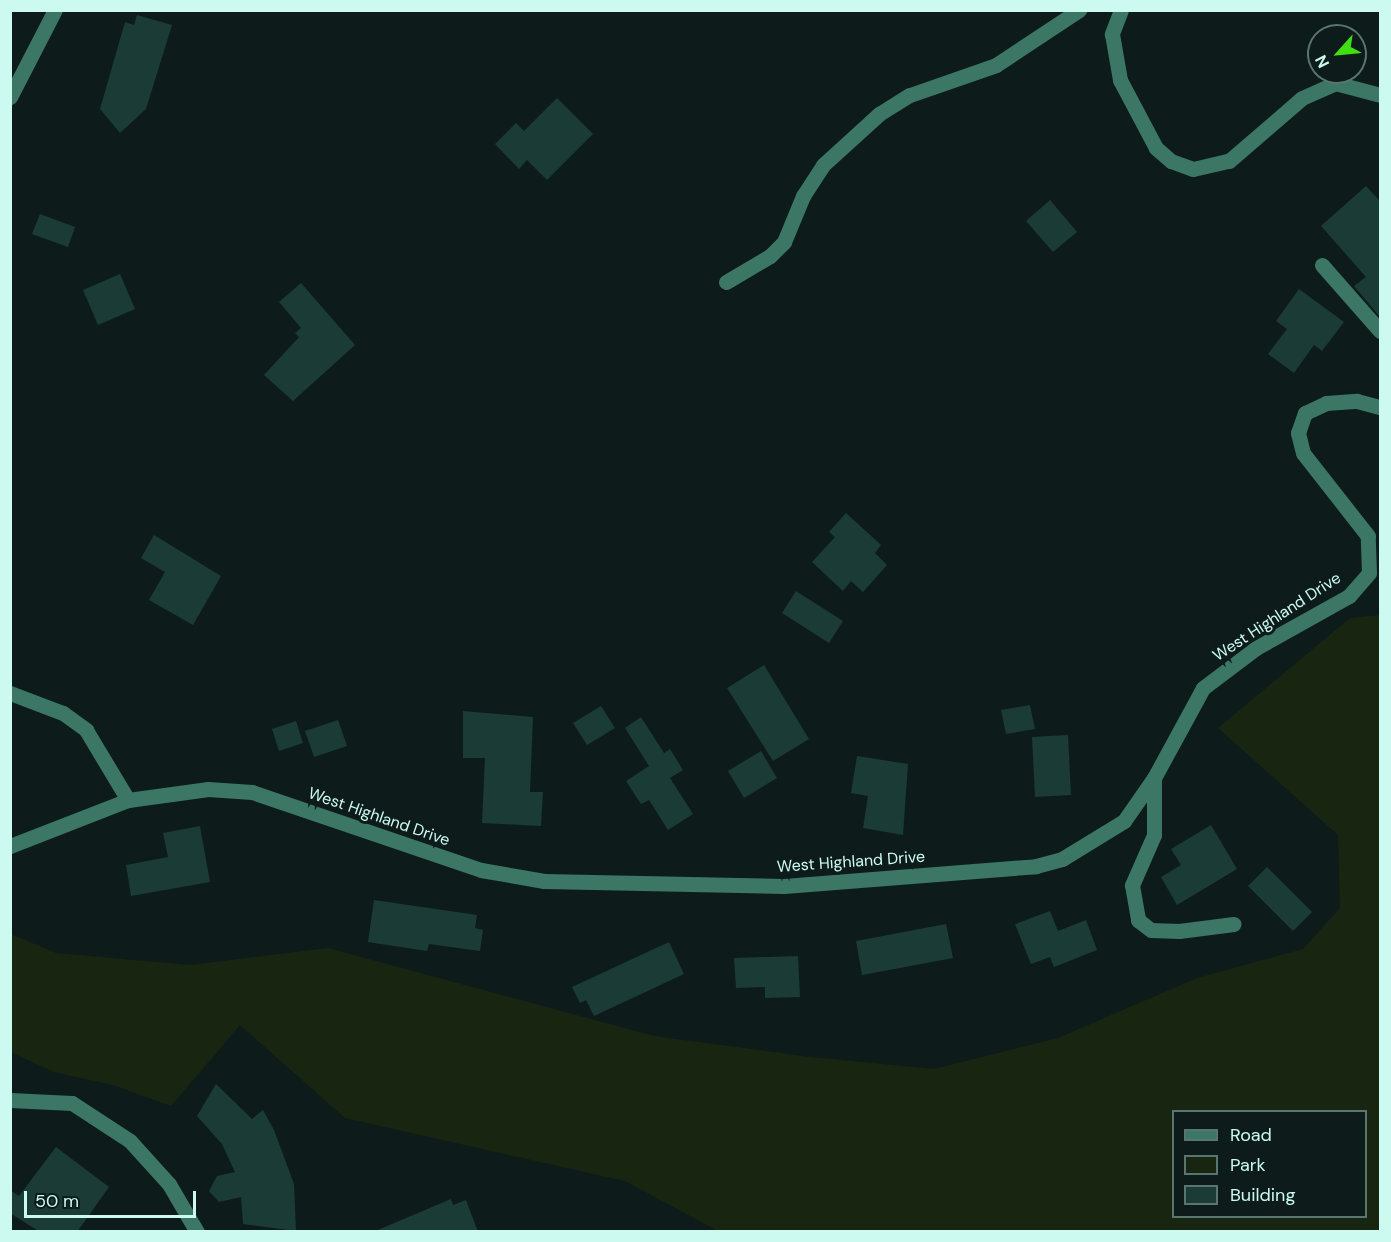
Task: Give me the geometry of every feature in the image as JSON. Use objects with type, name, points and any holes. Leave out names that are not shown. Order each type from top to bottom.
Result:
[{"type":"street","points":[[10,97],[55,10]]},
{"type":"street","points":[[726,282],[770,256],[784,242],[803,196],[823,165],[879,114],[910,94],[996,65],[1079,10]]},
{"type":"street","points":[[1121,10],[1112,34],[1120,80],[1156,148],[1171,161],[1193,168],[1230,161],[1302,98],[1335,83],[1380,95]]},
{"type":"street","points":[[1322,265],[1380,331]]},
{"type":"street","name":"West Highland Drive","points":[[10,846],[128,800],[180,790],[252,792],[481,870],[544,881],[784,886],[1036,866],[1062,859],[1124,821],[1154,778],[1203,688],[1256,648],[1348,596],[1369,573],[1368,536],[1303,453],[1298,433],[1305,413],[1326,403],[1358,400],[1380,407]]},
{"type":"street","points":[[10,693],[63,713],[86,730],[128,800]]},
{"type":"street","points":[[1154,778],[1154,835],[1131,885],[1138,920],[1151,930],[1179,932],[1234,924]]},
{"type":"street","points":[[10,1100],[72,1103],[130,1141],[169,1184],[197,1232]]},
{"type":"green space","points":[[1380,615],[1380,1231],[718,1231],[625,1181],[345,1118],[240,1025],[171,1106],[113,1085],[54,1072],[11,1052],[11,934],[56,953],[190,965],[328,948],[654,1036],[810,1057],[934,1069],[1058,1038],[1197,978],[1303,949],[1340,908],[1338,835],[1218,728],[1350,618]]},
{"type":"building","points":[[137,15],[172,25],[146,109],[120,133],[100,109],[125,22],[134,25]]},
{"type":"building","points":[[557,98],[593,134],[547,180],[527,160],[519,169],[495,144],[516,123],[524,131]]},
{"type":"building","points":[[1366,186],[1380,201],[1380,317],[1354,286],[1366,277],[1321,226]]},
{"type":"building","points":[[1050,200],[1077,232],[1053,252],[1026,221]]},
{"type":"building","points":[[40,214],[75,227],[68,247],[32,234]]},
{"type":"building","points":[[120,274],[135,309],[98,325],[83,290]]},
{"type":"building","points":[[301,283],[355,345],[293,401],[264,375],[299,337],[295,333],[301,328],[279,302]]},
{"type":"building","points":[[1299,289],[1344,322],[1322,351],[1314,345],[1294,373],[1268,354],[1287,329],[1276,321]]},
{"type":"building","points":[[846,513],[881,545],[875,553],[887,565],[863,592],[851,581],[843,591],[812,562],[835,537],[829,532]]},
{"type":"building","points":[[154,535],[221,576],[193,625],[149,600],[165,572],[141,558]]},
{"type":"building","points":[[796,591],[843,621],[829,643],[782,613]]},
{"type":"building","points":[[764,665],[809,739],[773,761],[727,688]]},
{"type":"building","points":[[1030,705],[1035,729],[1006,734],[1001,710]]},
{"type":"building","points":[[601,706],[615,728],[587,745],[573,723]]},
{"type":"building","points":[[463,711],[533,717],[530,792],[543,792],[541,826],[482,823],[485,758],[463,758]]},
{"type":"building","points":[[641,717],[664,753],[670,749],[683,770],[670,778],[693,814],[668,830],[649,800],[641,804],[626,781],[649,766],[625,728]]},
{"type":"building","points":[[338,720],[347,746],[314,757],[305,731]]},
{"type":"building","points":[[296,721],[303,743],[279,751],[272,729]]},
{"type":"building","points":[[1068,735],[1071,795],[1035,797],[1032,737]]},
{"type":"building","points":[[761,751],[777,778],[744,798],[728,771]]},
{"type":"building","points":[[857,756],[908,764],[903,835],[863,828],[868,796],[851,793]]},
{"type":"building","points":[[1211,825],[1237,869],[1177,905],[1161,877],[1181,865],[1171,849]]},
{"type":"building","points":[[200,826],[210,882],[131,896],[126,865],[168,857],[163,833]]},
{"type":"building","points":[[1267,867],[1312,912],[1293,931],[1248,886]]},
{"type":"building","points":[[374,900],[477,915],[475,928],[483,930],[480,951],[429,944],[427,951],[368,942]]},
{"type":"building","points":[[1050,911],[1058,931],[1086,920],[1097,950],[1054,967],[1050,957],[1031,964],[1015,924]]},
{"type":"building","points":[[946,924],[953,958],[862,975],[856,941]]},
{"type":"building","points":[[669,942],[684,974],[594,1016],[586,1000],[580,1003],[572,987]]},
{"type":"building","points":[[798,956],[800,997],[765,998],[765,987],[736,988],[734,958]]},
{"type":"building","points":[[216,1084],[252,1119],[263,1110],[274,1130],[294,1184],[296,1231],[243,1224],[241,1197],[219,1202],[209,1191],[217,1176],[235,1172],[222,1144],[197,1116]]},
{"type":"building","points":[[56,1147],[109,1187],[77,1232],[40,1232],[10,1213],[10,1190],[19,1196]]},
{"type":"building","points":[[451,1199],[453,1205],[466,1200],[478,1232],[373,1232]]}]
